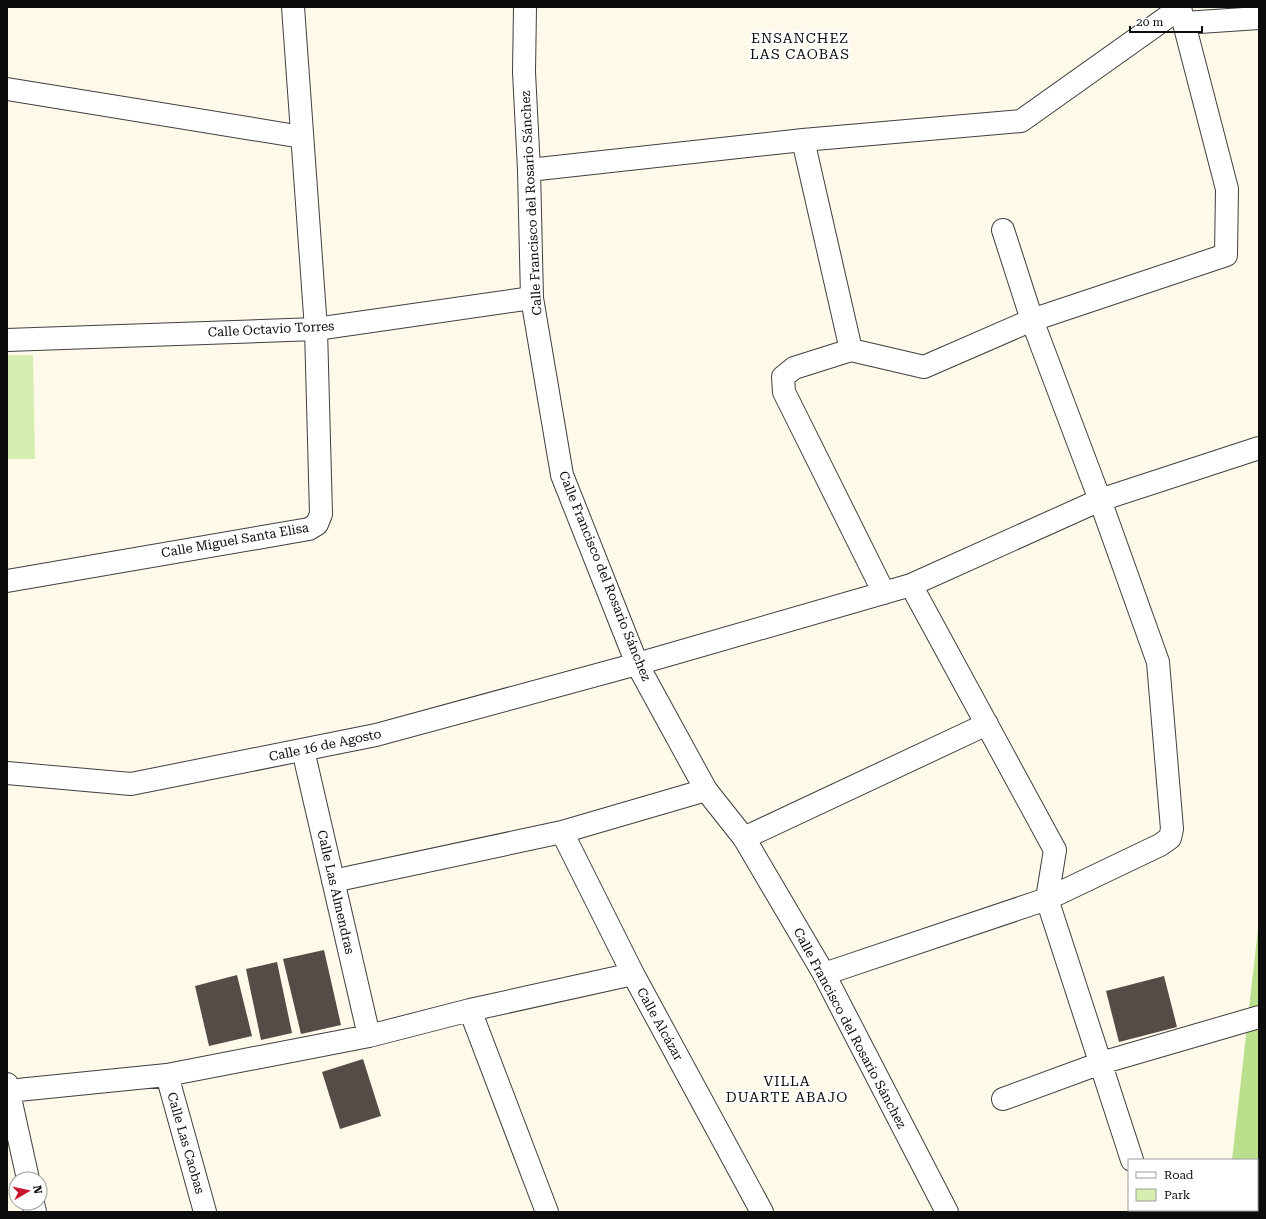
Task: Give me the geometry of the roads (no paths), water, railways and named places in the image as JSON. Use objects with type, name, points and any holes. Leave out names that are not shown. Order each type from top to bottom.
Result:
[{"type":"street","name":"Calle Miguel Santa Elisa","points":[[7,580],[309,529],[318,524],[321,514],[316,329],[293,7]]},
{"type":"street","name":"Calle Francisco del Rosario Sánchez","points":[[525,7],[524,72],[529,170],[532,298],[562,475],[638,664],[706,790],[744,838],[824,974],[947,1212]]},
{"type":"street","points":[[529,170],[803,140],[1021,121],[1181,13],[1259,18]]},
{"type":"street","points":[[884,593],[784,392],[783,377],[794,368],[851,350],[924,367],[1032,320],[1226,255],[1227,189],[1181,13]]},
{"type":"street","points":[[7,89],[302,137]]},
{"type":"street","points":[[803,140],[851,350]]},
{"type":"street","points":[[824,974],[1047,899],[1160,845],[1170,838],[1172,829],[1158,662],[1100,500],[1032,320],[1003,230]]},
{"type":"street","name":"Calle Octavio Torres","points":[[7,340],[316,329],[532,298]]},
{"type":"street","name":"Calle 16 de Agosto","points":[[7,774],[131,784],[376,735],[638,664],[911,585],[1100,500],[1259,448]]},
{"type":"street","points":[[911,585],[1055,850],[1047,899],[1132,1159]]},
{"type":"street","points":[[744,838],[987,724]]},
{"type":"street","name":"Calle Las Almendras","points":[[303,750],[369,1036]]},
{"type":"street","points":[[333,880],[562,832],[706,790]]},
{"type":"street","name":"Calle Alcázar","points":[[562,832],[633,974],[762,1212]]},
{"type":"street","points":[[26,1171],[8,1087],[167,1075],[369,1036],[470,1010],[633,974]]},
{"type":"street","points":[[470,1010],[547,1212]]},
{"type":"street","points":[[1003,1099],[1101,1064],[1259,1017]]},
{"type":"street","name":"Calle Las Caobas","points":[[167,1075],[205,1212]]},
{"type":"district","name":"ENSANCHEZ LAS CAOBAS","points":[[800,46]]},
{"type":"district","name":"VILLA DUARTE ABAJO","points":[[787,1090]]}]
